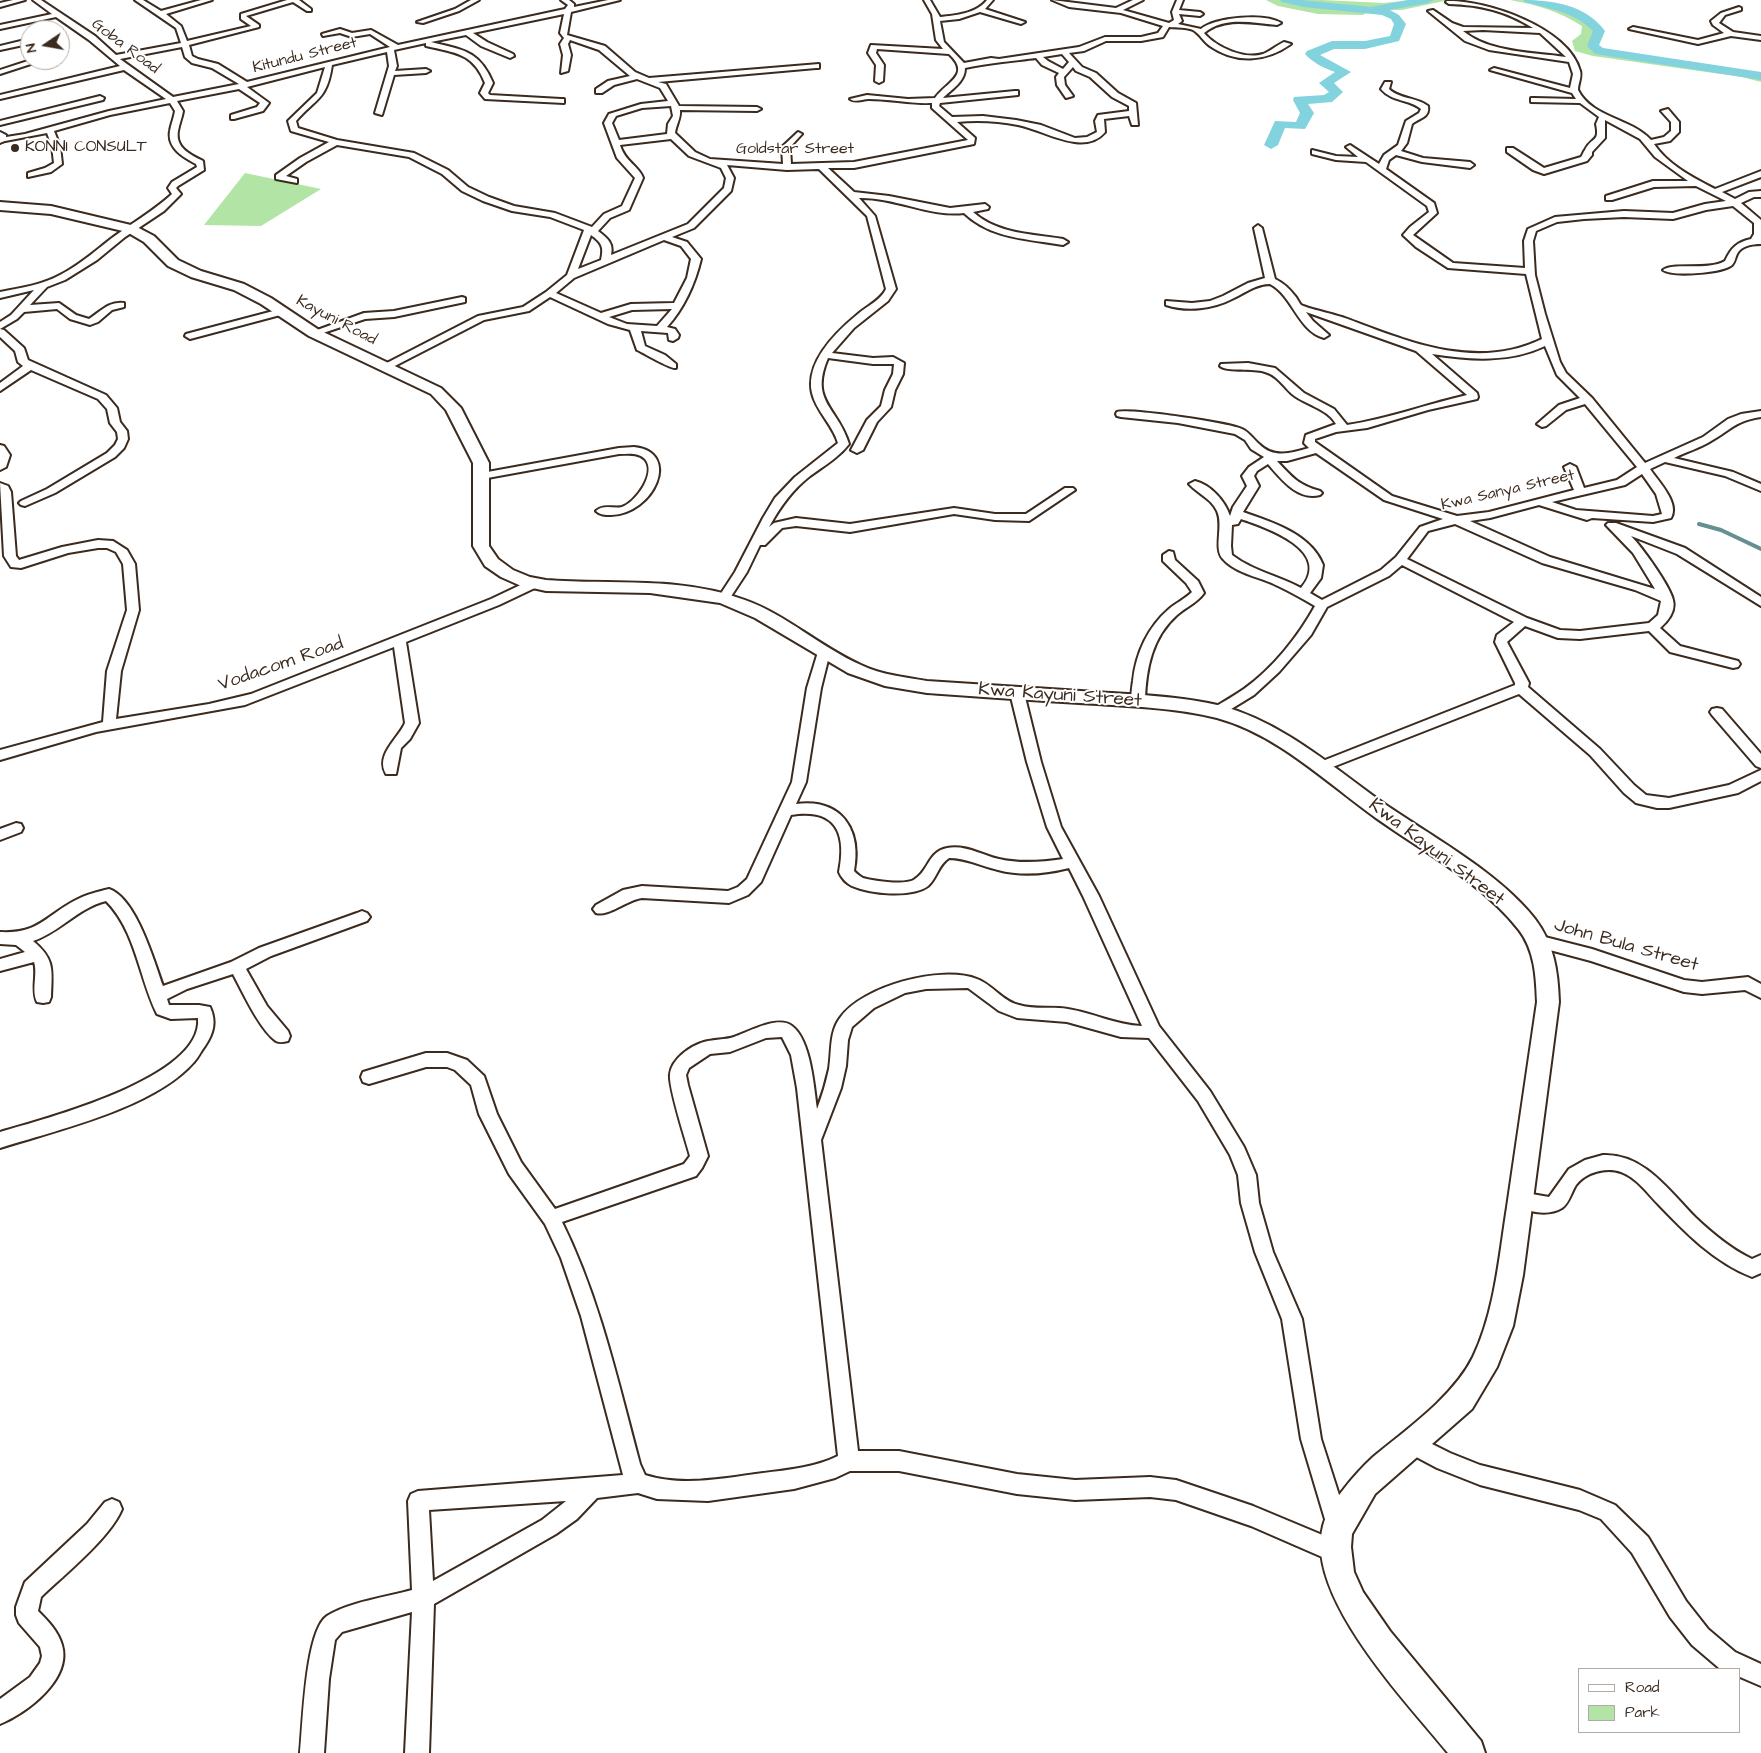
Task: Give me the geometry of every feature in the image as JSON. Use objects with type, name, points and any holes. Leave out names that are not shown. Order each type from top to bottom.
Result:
[{"type":"street","points":[[0,5],[22,0]]},
{"type":"street","name":"Goba Road","points":[[36,0],[92,38],[113,58],[172,100]]},
{"type":"street","points":[[138,0],[160,12],[179,27],[190,57],[195,61],[215,66],[266,104],[250,115],[234,117]]},
{"type":"street","points":[[160,12],[209,0]]},
{"type":"street","points":[[113,58],[215,38],[257,26],[243,18],[243,15],[294,0],[309,10]]},
{"type":"street","points":[[421,22],[458,10],[476,0]]},
{"type":"street","points":[[564,0],[572,5],[567,11],[569,16],[563,34],[602,48],[616,58],[623,67],[638,76],[663,86],[674,106],[677,116],[671,130],[673,136],[616,143]]},
{"type":"street","name":"Kitundu Street","points":[[0,140],[50,130],[79,120],[243,85],[393,48],[617,0]]},
{"type":"street","points":[[927,0],[930,8],[936,14],[939,39],[960,61],[962,66],[962,72],[958,78],[936,100]]},
{"type":"street","points":[[937,19],[958,18],[984,8],[990,0]]},
{"type":"street","points":[[1055,0],[1076,6],[1118,10],[1169,25],[1193,28],[1201,32],[1206,40],[1212,44],[1247,57],[1263,57],[1280,46],[1287,44]]},
{"type":"street","points":[[1118,10],[1127,4],[1140,0]]},
{"type":"street","points":[[962,66],[991,60],[1064,52],[1088,47],[1105,39],[1141,39],[1160,35],[1169,25],[1178,21],[1175,12],[1180,0]]},
{"type":"street","points":[[1449,2],[1494,5],[1512,13],[1542,31],[1564,50],[1573,63],[1577,78],[1574,86],[1583,101],[1603,117],[1641,135],[1659,157],[1744,209],[1758,222],[1758,241],[1737,248],[1730,262],[1725,265],[1701,270],[1668,270]]},
{"type":"street","points":[[1739,9],[1723,14],[1715,21],[1719,29],[1730,34],[1761,38]]},
{"type":"street","points":[[979,10],[1022,22]]},
{"type":"street","points":[[1431,11],[1468,39],[1516,57],[1573,63]]},
{"type":"street","points":[[1175,12],[1200,14]]},
{"type":"street","points":[[0,27],[56,15]]},
{"type":"street","points":[[1201,32],[1209,24],[1219,22],[1242,20],[1277,23]]},
{"type":"street","points":[[1453,28],[1542,31]]},
{"type":"street","points":[[1633,28],[1698,42],[1730,34]]},
{"type":"street","points":[[215,38],[242,36],[262,31]]},
{"type":"street","points":[[326,34],[340,31],[352,35],[370,32],[393,48],[391,73],[380,113]]},
{"type":"street","points":[[468,33],[484,44],[510,56]]},
{"type":"street","points":[[564,71],[567,55],[564,44],[568,37]]},
{"type":"street","points":[[1082,39],[1097,43]]},
{"type":"street","points":[[427,42],[435,46],[462,52],[481,64],[489,83],[484,94],[488,97],[562,101]]},
{"type":"street","points":[[0,48],[20,43]]},
{"type":"street","points":[[879,81],[880,69],[872,53],[874,47],[950,52]]},
{"type":"street","points":[[1064,52],[1079,68],[1097,78],[1115,95],[1133,104],[1135,124]]},
{"type":"street","points":[[1038,56],[1044,63],[1064,72]]},
{"type":"street","points":[[975,57],[991,60]]},
{"type":"street","points":[[1069,96],[1060,83],[1060,76],[1073,62]]},
{"type":"street","points":[[329,64],[323,93],[297,114],[292,121],[292,125],[297,130],[336,142],[411,155],[445,172],[465,190],[486,199],[512,208],[552,215],[591,230],[607,246],[606,260]]},
{"type":"street","points":[[0,72],[20,66]]},
{"type":"street","points":[[649,80],[816,66]]},
{"type":"street","points":[[0,96],[125,67]]},
{"type":"street","points":[[1494,70],[1576,92]]},
{"type":"street","points":[[391,73],[426,71]]},
{"type":"street","points":[[599,91],[611,83],[638,76]]},
{"type":"street","points":[[1382,169],[1383,160],[1403,142],[1408,124],[1411,120],[1423,116],[1425,108],[1413,100],[1390,95],[1385,89],[1388,84]]},
{"type":"street","points":[[854,99],[868,96],[898,100],[964,100],[1015,93]]},
{"type":"street","points":[[0,123],[100,98]]},
{"type":"street","points":[[0,295],[44,285],[62,278],[81,267],[176,196],[176,191],[172,188],[174,184],[201,168],[200,164],[185,156],[178,147],[174,136],[179,111],[172,100]]},
{"type":"street","name":"Goldstar Street","points":[[673,136],[692,154],[717,163],[787,167],[854,165],[971,142],[935,106],[936,100]]},
{"type":"street","points":[[1534,100],[1583,101]]},
{"type":"street","points":[[571,276],[591,230],[607,216],[626,208],[639,178],[620,158],[608,123],[613,114],[641,106],[757,109]]},
{"type":"street","points":[[1648,143],[1667,139],[1675,132],[1674,122],[1665,111]]},
{"type":"street","points":[[949,120],[973,118],[1010,121],[1037,127],[1070,139],[1081,140],[1094,137],[1101,132],[1099,121],[1101,117],[1133,113]]},
{"type":"street","points":[[1510,150],[1536,168],[1544,171],[1575,162],[1588,156],[1588,151],[1601,138],[1602,132],[1599,121],[1603,117]]},
{"type":"street","points":[[31,175],[48,170],[58,164],[56,146],[50,130]]},
{"type":"street","points":[[787,167],[786,147],[798,134]]},
{"type":"street","points":[[0,135],[0,140]]},
{"type":"street","points":[[294,181],[280,177],[303,160],[336,142]]},
{"type":"street","points":[[1350,147],[1431,205],[1434,209],[1433,213],[1412,229],[1408,235],[1444,263],[1457,268],[1529,271]]},
{"type":"street","points":[[1393,151],[1422,160],[1470,165]]},
{"type":"street","points":[[1314,152],[1336,158],[1368,160]]},
{"type":"street","points":[[385,368],[481,318],[520,311],[549,294],[571,276],[606,260],[667,238],[691,226],[728,189],[730,178],[725,167],[717,163]]},
{"type":"street","points":[[724,598],[739,576],[752,549],[786,492],[844,444],[842,436],[828,415],[817,393],[816,381],[820,366],[840,334],[886,298],[891,289],[871,216],[822,167]]},
{"type":"street","points":[[1715,192],[1761,174]]},
{"type":"street","points":[[1609,198],[1653,184],[1699,183]]},
{"type":"street","points":[[1577,513],[1653,519],[1666,516],[1668,511],[1662,494],[1643,468],[1588,400],[1562,375],[1555,362],[1529,271],[1529,234],[1532,229],[1555,220],[1600,215],[1673,216],[1705,207],[1734,203],[1752,194],[1761,194]]},
{"type":"street","points":[[852,195],[878,195],[950,211],[985,207]]},
{"type":"street","name":"Kayuni Road","points":[[0,206],[51,210],[131,229],[149,239],[173,263],[196,274],[239,286],[314,333],[385,368],[424,384],[446,400],[453,408],[472,442],[481,463],[481,546],[486,558],[504,573],[535,583]]},
{"type":"street","points":[[966,210],[977,221],[994,229],[1063,242]]},
{"type":"street","points":[[1258,228],[1270,273],[1270,280]]},
{"type":"street","points":[[661,328],[676,311],[692,278],[696,258],[684,244],[667,238]]},
{"type":"street","points":[[1169,303],[1182,307],[1201,304],[1225,298],[1250,285],[1270,280],[1280,285],[1298,306],[1310,326],[1324,335]]},
{"type":"street","points":[[0,326],[21,309],[44,285]]},
{"type":"street","points":[[549,294],[635,329],[661,328],[671,331],[674,335],[673,338]]},
{"type":"street","points":[[314,333],[364,316],[394,314],[462,300]]},
{"type":"street","points":[[21,309],[59,306],[74,317],[90,322],[95,320],[102,310],[121,305]]},
{"type":"street","points":[[602,316],[631,307],[678,306]]},
{"type":"street","points":[[1298,306],[1324,313],[1420,349],[1496,357],[1523,352],[1549,340]]},
{"type":"street","points":[[190,336],[281,312]]},
{"type":"street","points":[[635,329],[641,348],[661,357],[672,366]]},
{"type":"street","points":[[0,332],[20,350],[23,362],[102,397],[112,408],[115,423],[122,431],[123,439],[120,446],[111,455],[51,491],[25,502]]},
{"type":"street","points":[[1420,349],[1473,395],[1473,398],[1425,408],[1367,425],[1338,429],[1310,437],[1309,443],[1388,498],[1457,520],[1546,560],[1639,587],[1667,599]]},
{"type":"street","points":[[826,355],[893,360],[899,363],[898,374],[890,390],[886,407],[872,420],[857,450]]},
{"type":"street","points":[[0,388],[30,366]]},
{"type":"street","points":[[1225,366],[1252,366],[1274,371],[1290,388],[1338,419],[1342,426],[1338,429]]},
{"type":"street","points":[[1542,424],[1561,407],[1588,400]]},
{"type":"street","points":[[1121,414],[1178,420],[1238,431],[1249,438],[1260,451],[1271,458],[1296,487],[1307,493],[1316,493]]},
{"type":"street","name":"Kwa Sanya Street","points":[[1322,605],[1385,573],[1400,560],[1424,529],[1621,483],[1643,468],[1707,439],[1741,417],[1761,414]]},
{"type":"street","points":[[0,448],[4,455],[0,468]]},
{"type":"street","points":[[1226,534],[1232,528],[1237,514],[1253,486],[1248,476],[1253,469],[1271,458],[1287,458],[1317,450]]},
{"type":"street","points":[[482,476],[619,451],[641,452],[649,456],[653,463],[654,478],[637,504],[627,509],[602,511]]},
{"type":"street","points":[[1663,459],[1729,474],[1761,488]]},
{"type":"street","points":[[1570,467],[1580,492]]},
{"type":"street","points":[[1196,484],[1217,500],[1227,522],[1225,552],[1232,562],[1283,583],[1322,605],[1307,632],[1274,669],[1249,692],[1218,711]]},
{"type":"street","points":[[0,486],[4,488],[5,492],[10,556],[15,564],[28,562],[66,550],[110,544],[121,550],[128,564],[133,610],[114,671],[109,725]]},
{"type":"street","points":[[752,549],[774,529],[783,524],[804,522],[850,528],[954,511],[995,517],[1029,518],[1069,490]]},
{"type":"street","points":[[1540,502],[1577,513],[1681,551],[1761,602]]},
{"type":"street","points":[[1237,514],[1288,534],[1306,548],[1317,563],[1317,572],[1313,582],[1302,595]]},
{"type":"street","points":[[1400,560],[1464,589],[1522,621],[1566,636],[1652,627],[1659,623],[1665,615],[1668,605],[1667,599],[1642,556],[1628,538],[1612,526]]},
{"type":"street","points":[[1138,701],[1141,667],[1153,637],[1162,621],[1173,611],[1192,600],[1198,593],[1197,588],[1191,581],[1183,576],[1169,561],[1169,556]]},
{"type":"street","name":"Kwa Kayuni Street","points":[[535,583],[582,588],[631,587],[672,590],[724,598],[758,613],[824,652],[864,672],[888,680],[927,687],[1169,704],[1218,711],[1237,717],[1265,731],[1320,767],[1488,888],[1520,917],[1537,942],[1547,968],[1548,1002],[1510,1275],[1499,1326],[1483,1367],[1462,1400],[1365,1484],[1338,1526],[1336,1552],[1342,1582],[1359,1614],[1469,1753]]},
{"type":"street","name":"Vodacom Road","points":[[0,755],[109,725],[241,702],[319,674],[495,602],[535,583]]},
{"type":"street","points":[[1521,688],[1522,684],[1501,642],[1502,638],[1522,621]]},
{"type":"street","points":[[1652,627],[1675,649],[1733,664]]},
{"type":"street","points":[[391,771],[392,750],[410,729],[412,723],[399,641]]},
{"type":"street","points":[[601,909],[628,894],[642,892],[721,897],[735,895],[753,882],[768,845],[787,810],[799,782],[814,688],[824,652]]},
{"type":"street","points":[[1320,767],[1521,688]]},
{"type":"street","points":[[1521,688],[1595,752],[1628,790],[1641,799],[1657,803],[1669,803],[1734,789],[1761,775]]},
{"type":"street","points":[[1017,693],[1048,812],[1054,827],[1091,896],[1153,1031],[1218,1116],[1241,1160],[1247,1176],[1250,1203],[1264,1252],[1292,1319],[1310,1439],[1338,1526]]},
{"type":"street","points":[[1717,712],[1761,763]]},
{"type":"street","points":[[787,810],[818,809],[836,819],[844,828],[850,842],[851,852],[846,872],[855,881],[861,883],[911,888],[926,879],[935,860],[945,854],[963,853],[1015,868],[1055,867],[1072,862]]},
{"type":"street","points":[[0,835],[16,828]]},
{"type":"street","points":[[0,938],[21,940],[41,932],[84,901],[109,894],[118,902],[132,927],[163,1010],[167,1012],[198,1010],[204,1012],[207,1018],[206,1030],[198,1046],[181,1066],[156,1082],[133,1095],[95,1110],[0,1140]]},
{"type":"street","points":[[157,996],[181,985],[237,966],[266,952],[362,917]]},
{"type":"street","points":[[21,940],[39,954],[44,964],[44,996]]},
{"type":"street","name":"John Bula Street","points":[[1537,942],[1592,955],[1684,986],[1702,988],[1757,984]]},
{"type":"street","points":[[0,965],[39,954]]},
{"type":"street","points":[[237,966],[261,1011],[282,1036]]},
{"type":"street","points":[[812,1139],[828,1101],[837,1069],[840,1041],[845,1022],[854,1012],[904,986],[968,982],[976,984],[996,1002],[1024,1014],[1068,1015],[1128,1032],[1141,1034],[1153,1031]]},
{"type":"street","points":[[551,1218],[690,1170],[699,1156],[678,1075],[682,1064],[706,1048],[730,1045],[764,1030],[786,1030],[793,1036],[803,1077],[812,1139],[849,1461]]},
{"type":"street","points":[[369,1077],[426,1060],[447,1060],[461,1066],[478,1081],[488,1114],[508,1154],[551,1218],[570,1257],[591,1316],[630,1466],[638,1482]]},
{"type":"street","points":[[1520,1200],[1549,1204],[1556,1202],[1571,1178],[1591,1166],[1602,1162],[1628,1166],[1640,1174],[1720,1250],[1739,1263],[1752,1268],[1761,1264]]},
{"type":"street","points":[[1412,1444],[1444,1461],[1480,1474],[1580,1500],[1608,1512],[1640,1545],[1678,1609],[1700,1637],[1727,1660],[1761,1675]]},
{"type":"street","points":[[417,1753],[422,1598],[418,1501],[500,1494],[590,1490],[638,1482],[657,1488],[677,1491],[708,1491],[794,1479],[835,1468],[849,1461],[899,1461],[1016,1484],[1075,1490],[1150,1486],[1176,1490],[1253,1516],[1336,1552]]},
{"type":"street","points":[[312,1753],[318,1680],[325,1636],[334,1624],[350,1617],[422,1598],[534,1538],[570,1512],[590,1490]]},
{"type":"street","points":[[0,1713],[39,1682],[48,1671],[54,1658],[50,1643],[27,1615],[27,1607],[33,1590],[94,1531],[112,1509]]},
{"type":"green space","points":[[1266,0],[1384,3],[1411,0],[1449,0],[1402,10],[1371,10],[1363,15],[1318,14],[1278,6]]},
{"type":"green space","points":[[1510,0],[1548,2],[1577,14],[1599,30],[1591,47],[1645,56],[1661,62],[1761,77],[1761,82],[1742,77],[1593,56],[1575,51],[1572,41],[1581,34],[1582,26],[1548,9]]},
{"type":"green space","points":[[245,173],[321,189],[261,226],[204,225]]},
{"type":"waterway","points":[[1286,0],[1304,4],[1371,10]]},
{"type":"waterway","points":[[1371,10],[1428,0]]},
{"type":"waterway","points":[[1529,0],[1558,6],[1584,18],[1599,31],[1593,46],[1599,51],[1761,76]]},
{"type":"waterway","points":[[1271,145],[1280,124],[1300,126],[1307,113],[1299,100],[1327,99],[1337,92],[1325,83],[1345,72],[1326,64],[1311,54],[1332,45],[1365,45],[1395,38],[1400,24],[1398,20],[1388,13],[1371,10]]},
{"type":"waterway","points":[[1699,524],[1721,530],[1761,549]]},
{"type":"place","name":"KONNI CONSULT","points":[[15,148]]}]
